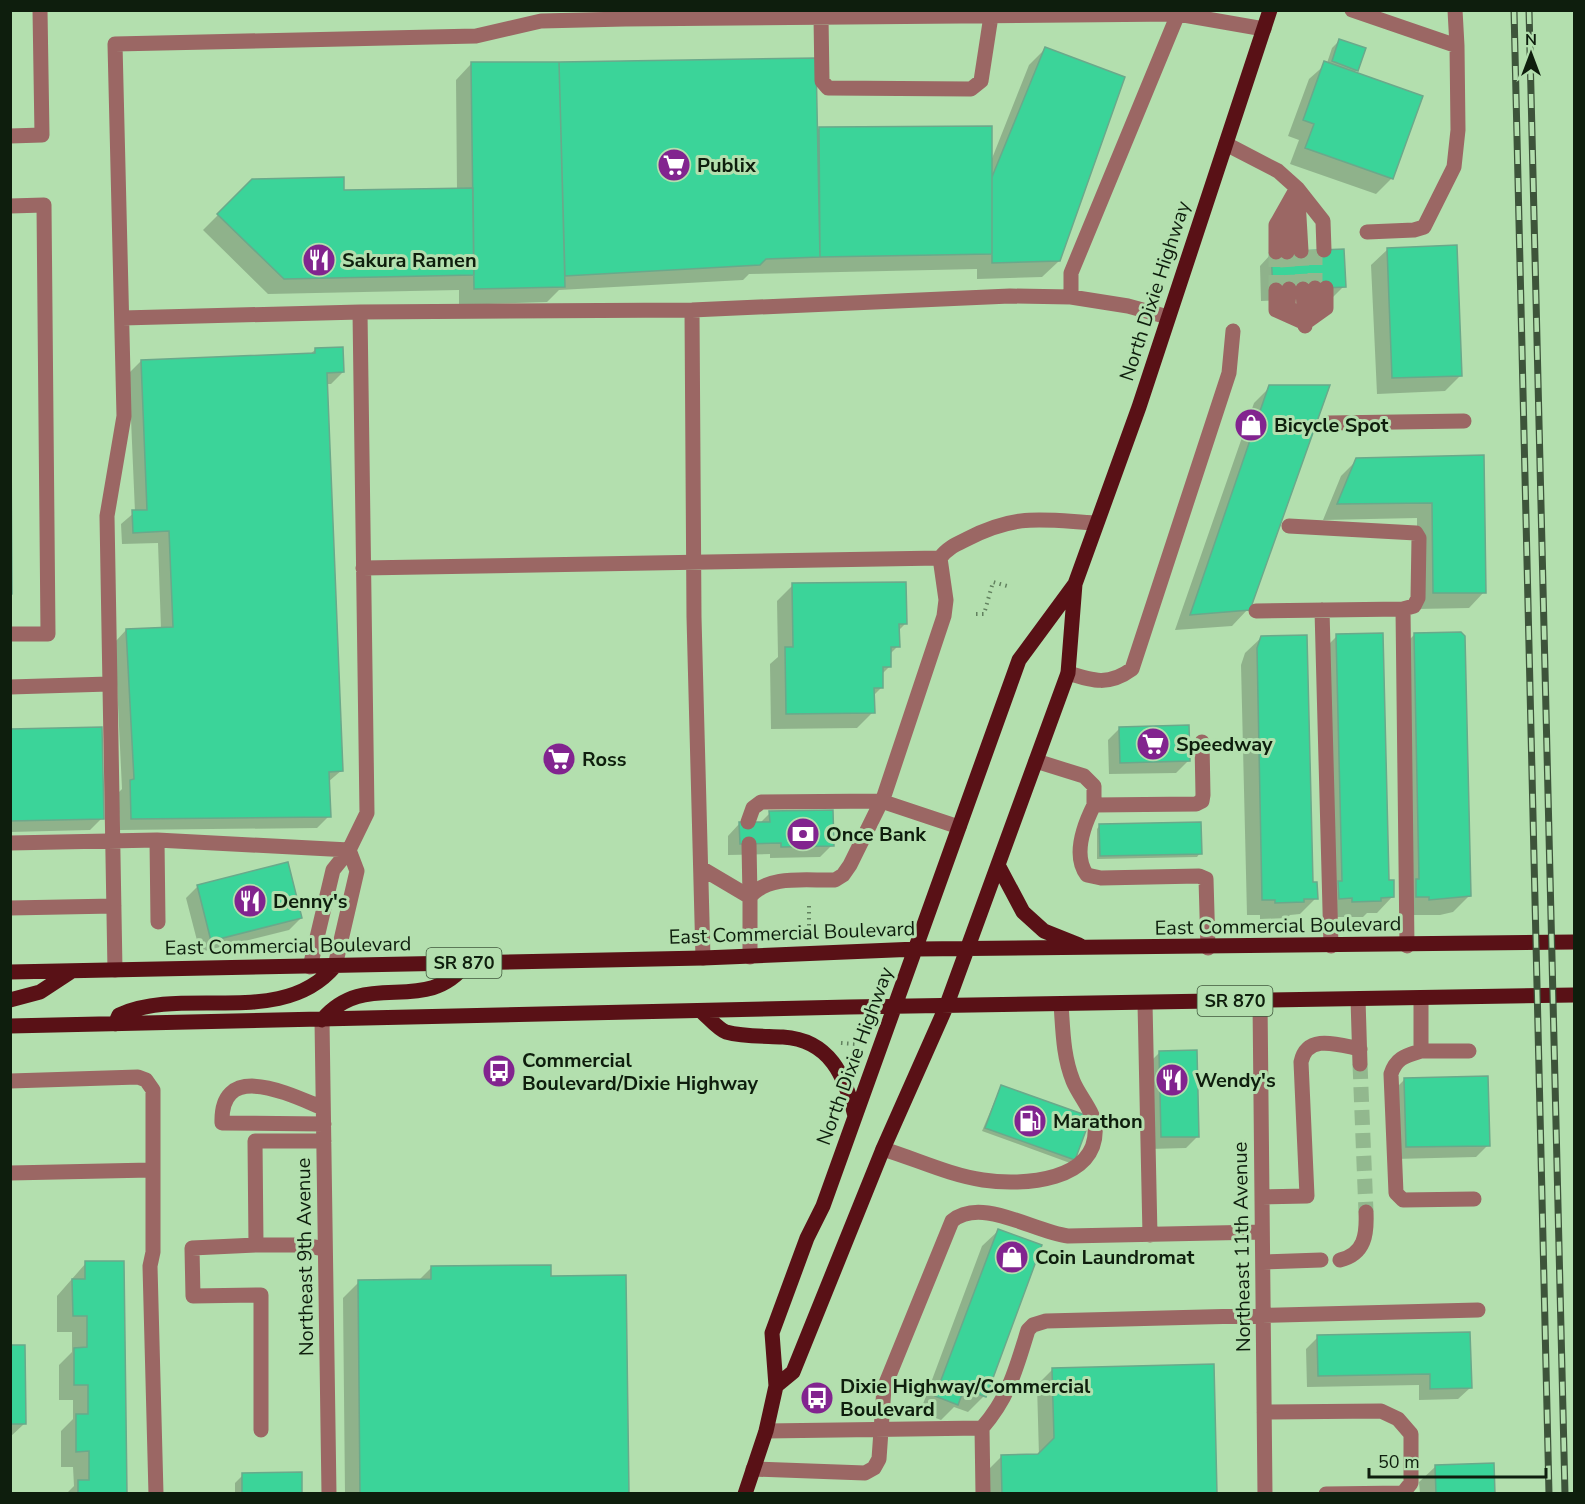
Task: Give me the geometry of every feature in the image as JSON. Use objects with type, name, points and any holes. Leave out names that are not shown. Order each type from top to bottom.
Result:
[{"type":"main road","name":"North Dixie Highway","points":[[776,1386],[793,1372],[882,1149],[946,1007],[1068,673],[1075,584],[1139,407],[1270,10]]},
{"type":"main road","name":"North Dixie Highway","points":[[744,1494],[766,1431],[776,1386],[772,1333],[807,1238],[823,1206],[1019,660],[1075,584]]},
{"type":"main road","points":[[998,865],[1023,912],[1044,931],[1088,949]]},
{"type":"main road","name":"East Commercial Boulevard","points":[[10,972],[750,957],[917,949],[1407,946],[1575,942]]},
{"type":"main road","points":[[322,1020],[335,1005],[365,993],[425,991],[438,987],[456,978],[467,963]]},
{"type":"main road","points":[[115,1024],[119,1016],[145,1005],[280,999],[323,981],[335,966]]},
{"type":"main road","points":[[10,1000],[40,992],[72,971]]},
{"type":"main road","name":"SR 870","points":[[10,1026],[1575,995]]},
{"type":"main road","points":[[701,1011],[725,1032],[787,1037],[813,1044],[831,1059],[848,1084],[855,1116]]},
{"type":"street","points":[[10,136],[42,135],[40,10]]},
{"type":"street","points":[[1352,10],[1369,13],[1457,46]]},
{"type":"street","points":[[1367,232],[1414,230],[1424,227],[1454,167],[1458,130],[1455,10]]},
{"type":"street","points":[[1071,297],[1071,273],[1178,14]]},
{"type":"street","points":[[115,970],[107,516],[124,416],[115,44],[476,36],[541,21],[821,17],[1178,14],[1264,29]]},
{"type":"street","points":[[821,17],[822,81],[828,88],[971,89],[981,81],[991,16]]},
{"type":"street","points":[[1226,144],[1278,171],[1297,188],[1323,221],[1301,251],[1286,229],[1297,188]]},
{"type":"street","points":[[10,206],[44,205],[48,634],[10,634]]},
{"type":"street","points":[[1302,289],[1276,310],[1305,326]]},
{"type":"street","points":[[1302,289],[1305,326]]},
{"type":"street","points":[[1302,289],[1326,308],[1305,326]]},
{"type":"street","points":[[122,318],[360,312],[692,310],[1010,296],[1071,297],[1128,306],[1168,317]]},
{"type":"street","points":[[692,310],[694,563],[703,958]]},
{"type":"street","points":[[310,967],[333,870],[349,849],[367,813],[360,312]]},
{"type":"street","points":[[1068,673],[1097,682],[1120,678],[1132,669],[1229,373],[1233,331]]},
{"type":"street","points":[[1329,423],[1464,421]]},
{"type":"street","points":[[750,897],[758,887],[769,883],[835,880],[843,875],[881,801],[944,616],[945,600],[940,558],[946,550],[992,526],[1024,518],[1096,523]]},
{"type":"street","points":[[1256,611],[1403,609],[1414,606],[1418,598],[1419,538],[1416,532],[1289,526]]},
{"type":"street","points":[[363,568],[940,558]]},
{"type":"street","points":[[1403,609],[1407,946]]},
{"type":"street","points":[[1322,610],[1331,946]]},
{"type":"street","points":[[10,687],[109,684]]},
{"type":"street","points":[[1094,805],[1172,805],[1202,801],[1203,742]]},
{"type":"street","points":[[1036,761],[1084,776],[1094,786],[1094,805],[1080,837],[1082,869],[1087,875],[1101,878],[1199,876],[1206,879],[1208,948]]},
{"type":"street","points":[[748,822],[753,808],[761,802],[881,801],[959,827]]},
{"type":"street","points":[[10,843],[157,840],[349,849]]},
{"type":"street","points":[[157,840],[158,922]]},
{"type":"street","points":[[749,844],[750,957]]},
{"type":"street","points":[[335,966],[357,871],[349,849]]},
{"type":"street","points":[[701,868],[750,897]]},
{"type":"street","points":[[10,908],[114,906]]},
{"type":"street","points":[[1420,998],[1420,1051]]},
{"type":"street","points":[[1262,1197],[1306,1196],[1300,1062],[1303,1053],[1311,1046],[1324,1042],[1360,1057],[1358,999]]},
{"type":"street","name":"Northeast 11th Avenue","points":[[1260,1000],[1265,1494]]},
{"type":"street","points":[[1145,1003],[1150,1235]]},
{"type":"street","points":[[882,1149],[956,1174],[985,1180],[1036,1181],[1064,1174],[1081,1164],[1091,1151],[1095,1127],[1089,1110],[1073,1083],[1064,1053],[1061,1004]]},
{"type":"street","name":"Northeast 9th Avenue","points":[[322,1020],[329,1494]]},
{"type":"street","points":[[1469,1051],[1420,1051],[1403,1056],[1394,1063],[1391,1074],[1396,1193],[1403,1200],[1474,1199]]},
{"type":"street","points":[[10,1081],[138,1077],[146,1080],[153,1095],[151,1170],[153,1252],[150,1266],[156,1494]]},
{"type":"street","points":[[323,1108],[274,1088],[254,1086],[237,1088],[230,1093],[221,1110],[222,1123],[324,1124]]},
{"type":"street","points":[[256,1245],[255,1141],[324,1141]]},
{"type":"street","points":[[10,1173],[151,1170]]},
{"type":"street","points":[[753,1469],[865,1473],[874,1468],[879,1459],[884,1388],[952,1221],[959,1214],[983,1210],[1052,1234],[1068,1236],[1262,1232]]},
{"type":"street","points":[[1340,1260],[1350,1257],[1364,1242],[1366,1212]]},
{"type":"street","points":[[261,1430],[261,1295],[193,1296],[192,1248],[303,1245],[325,1249]]},
{"type":"street","points":[[1263,1262],[1321,1260]]},
{"type":"street","points":[[983,1494],[982,1428],[1000,1407],[1011,1384],[1028,1330],[1033,1325],[1046,1322],[1478,1310]]},
{"type":"street","points":[[1264,1412],[1381,1411],[1406,1426],[1411,1434],[1411,1483],[1403,1492],[1326,1494]]},
{"type":"street","points":[[766,1431],[982,1428]]},
{"type":"path","points":[[976,614],[984,614],[993,582],[1007,586]]},
{"type":"path","points":[[809,906],[809,934]]},
{"type":"path","points":[[840,1043],[856,1044]]},
{"type":"building","points":[[1339,39],[1366,48],[1358,71],[1332,61]]},
{"type":"building","points":[[1045,47],[1125,77],[1060,261],[992,263],[992,177]]},
{"type":"building","points":[[816,58],[820,257],[766,259],[760,265],[565,276],[559,62]]},
{"type":"building","points":[[1324,61],[1423,96],[1393,179],[1305,148],[1314,124],[1303,120]]},
{"type":"building","points":[[471,62],[559,62],[565,287],[474,289]]},
{"type":"building","points":[[992,126],[992,254],[820,257],[819,127]]},
{"type":"building","points":[[344,177],[344,190],[473,188],[474,275],[284,279],[217,214],[252,179]]},
{"type":"building","points":[[1457,245],[1462,376],[1392,378],[1387,248]]},
{"type":"building","points":[[1344,249],[1346,287],[1273,290],[1271,252]]},
{"type":"building","points":[[343,347],[344,372],[327,373],[343,771],[329,772],[331,817],[131,819],[130,780],[134,779],[126,629],[173,627],[169,531],[133,533],[132,510],[147,510],[141,360],[315,353],[315,348]]},
{"type":"building","points":[[1269,385],[1330,385],[1250,610],[1190,615]]},
{"type":"building","points":[[10,442],[12,594],[10,595]]},
{"type":"building","points":[[1484,455],[1486,593],[1433,593],[1432,503],[1337,504],[1356,458]]},
{"type":"building","points":[[906,582],[907,624],[899,624],[900,647],[891,647],[891,667],[883,667],[883,688],[874,688],[875,713],[786,714],[785,647],[793,647],[792,583]]},
{"type":"building","points":[[1461,632],[1465,636],[1471,896],[1429,900],[1429,897],[1416,897],[1416,879],[1419,879],[1414,633]]},
{"type":"building","points":[[1383,633],[1389,880],[1394,880],[1394,897],[1381,898],[1381,901],[1352,902],[1352,898],[1339,899],[1338,881],[1342,881],[1336,634]]},
{"type":"building","points":[[1307,635],[1313,882],[1317,882],[1318,899],[1275,903],[1275,900],[1262,900],[1257,648],[1261,636]]},
{"type":"building","points":[[1189,725],[1190,761],[1120,763],[1119,727]]},
{"type":"building","points":[[102,727],[104,819],[10,821],[10,729]]},
{"type":"building","points":[[833,810],[834,846],[781,847],[781,843],[740,844],[739,822],[770,822],[769,811]]},
{"type":"building","points":[[1201,822],[1202,854],[1100,856],[1099,824]]},
{"type":"building","name":"Denny's","points":[[288,862],[302,918],[211,941],[197,885]]},
{"type":"building","points":[[1197,1050],[1199,1137],[1161,1137],[1159,1051]]},
{"type":"building","points":[[1488,1076],[1490,1146],[1406,1147],[1404,1078]]},
{"type":"building","points":[[1001,1085],[1091,1117],[1075,1160],[985,1128]]},
{"type":"building","points":[[998,1229],[1042,1245],[986,1397],[964,1389],[958,1405],[935,1396]]},
{"type":"building","points":[[85,1261],[124,1261],[127,1494],[78,1494],[78,1480],[89,1480],[89,1451],[76,1452],[76,1414],[88,1414],[88,1385],[74,1385],[74,1348],[87,1347],[87,1316],[73,1316],[72,1279],[85,1279]]},
{"type":"building","points":[[551,1265],[551,1276],[626,1275],[629,1494],[360,1494],[358,1280],[431,1279],[431,1266]]},
{"type":"building","points":[[1470,1332],[1472,1388],[1430,1389],[1430,1374],[1318,1376],[1317,1335]]},
{"type":"building","points":[[10,1345],[25,1345],[26,1424],[10,1424]]},
{"type":"building","points":[[1214,1364],[1217,1494],[1002,1494],[1001,1455],[1038,1454],[1054,1438],[1052,1368]]},
{"type":"building","points":[[1494,1463],[1495,1494],[1436,1494],[1435,1465]]},
{"type":"building","points":[[302,1472],[302,1494],[242,1494],[242,1473]]},
{"type":"tunnel","points":[[1315,250],[1315,288]]},
{"type":"tunnel","points":[[1301,251],[1303,289]]},
{"type":"tunnel","points":[[1276,252],[1276,290]]},
{"type":"tunnel","points":[[1287,252],[1289,289]]},
{"type":"tunnel","points":[[1360,1064],[1366,1212]]},
{"type":"railway","points":[[1514,10],[1549,1494]]},
{"type":"railway","points":[[1529,10],[1565,1494]]},
{"type":"place","name":"Publix","points":[[674,165]]},
{"type":"place","name":"Sakura Ramen","points":[[319,260]]},
{"type":"place","name":"Bicycle Spot","points":[[1251,425]]},
{"type":"place","name":"Speedway","points":[[1153,744]]},
{"type":"place","name":"Ross","points":[[559,759]]},
{"type":"place","name":"Once Bank","points":[[803,834]]},
{"type":"place","name":"Denny's","points":[[250,901]]},
{"type":"place","name":"Commercial Boulevard/Dixie Highway","points":[[499,1071]]},
{"type":"place","name":"Wendy's","points":[[1172,1080]]},
{"type":"place","name":"Marathon","points":[[1030,1121]]},
{"type":"place","name":"Coin Laundromat","points":[[1012,1257]]},
{"type":"place","name":"Dixie Highway/Commercial Boulevard","points":[[817,1398]]}]
